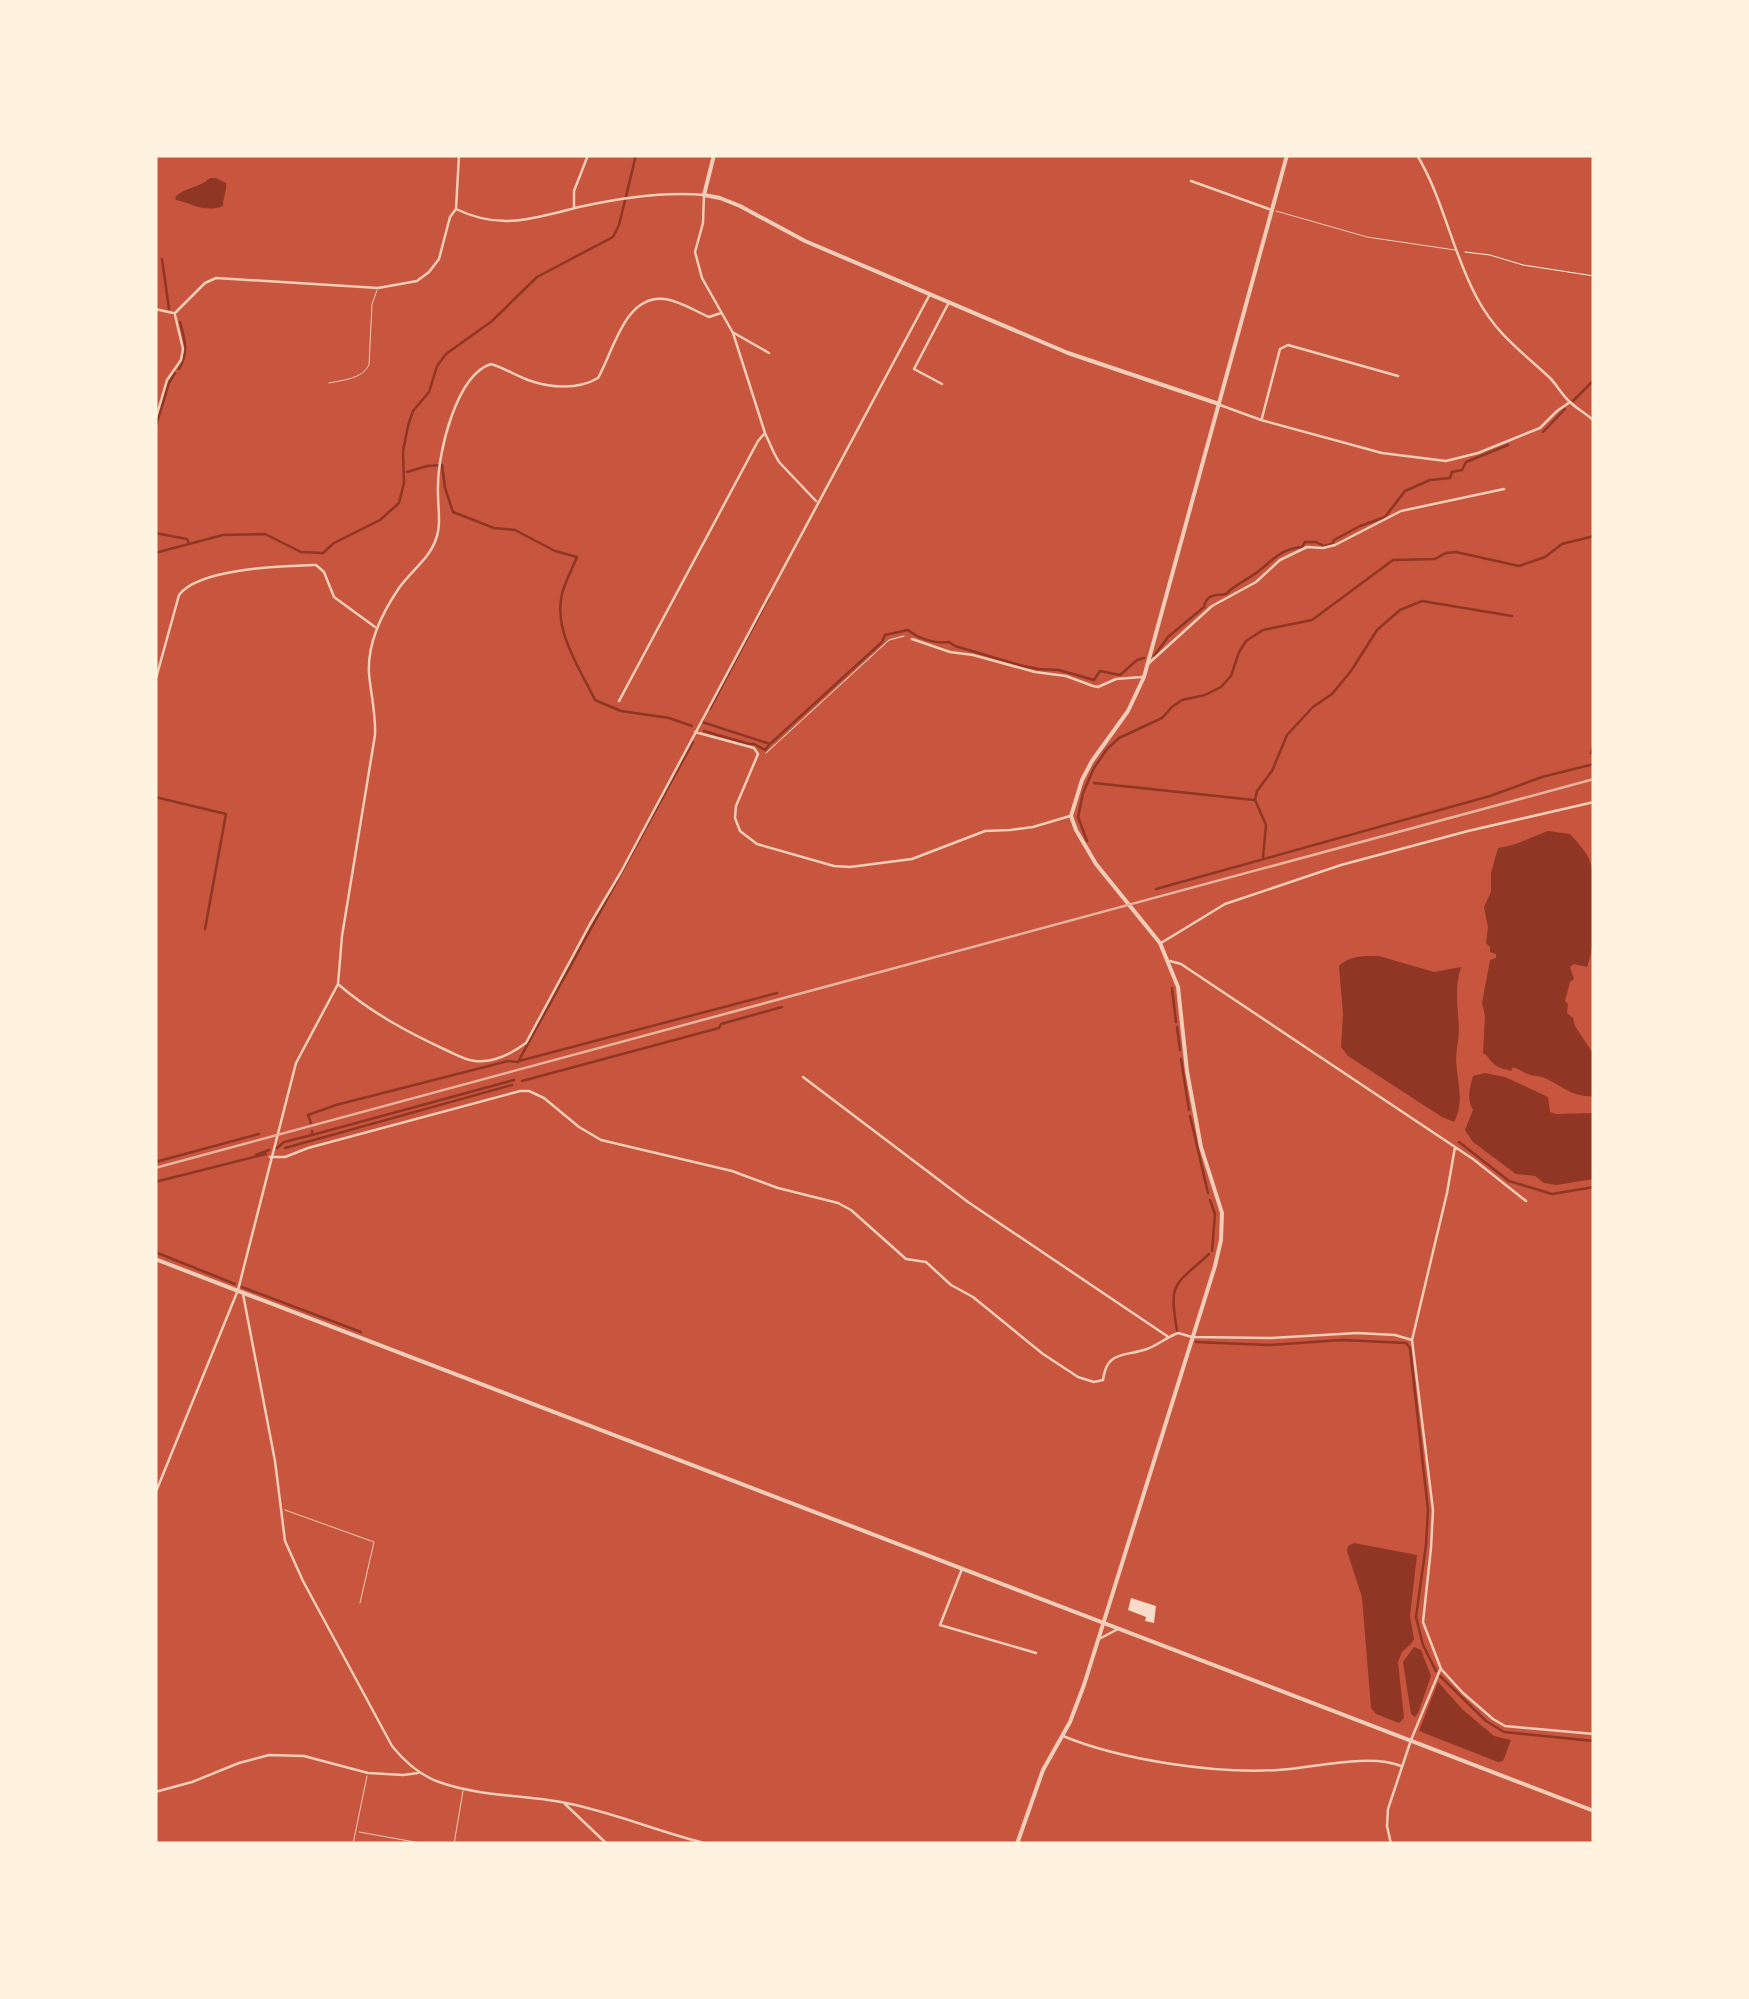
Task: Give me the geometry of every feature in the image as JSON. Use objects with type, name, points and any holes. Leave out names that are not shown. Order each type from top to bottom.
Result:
[{"type":"street","points":[[175,313],[204,284],[216,278],[378,288],[417,281],[430,272],[438,259],[450,217],[456,210],[460,155]]},
{"type":"street","points":[[574,209],[574,192],[588,155]]},
{"type":"street","points":[[714,155],[695,252],[702,278],[733,333],[765,433],[779,462],[817,502]]},
{"type":"street","points":[[1017,1844],[1038,1780],[1079,1700],[1221,1240],[1222,1212],[1201,1147],[1178,988],[1160,944],[1096,864],[1072,816],[1082,780],[1128,710],[1144,677],[1288,155]]},
{"type":"street","points":[[1417,155],[1439,197],[1475,295],[1493,324],[1594,421]]},
{"type":"street","points":[[1191,181],[1272,210]]},
{"type":"street","points":[[456,210],[468,216],[526,221],[630,199],[704,195],[730,202],[806,241],[1068,353],[1261,420],[1382,453],[1446,461],[1478,453],[1540,428],[1570,402]]},
{"type":"street","points":[[338,984],[389,1022],[471,1061],[511,1054],[526,1043],[929,294]]},
{"type":"street","points":[[155,1494],[240,1291],[296,1063],[338,984],[375,735],[371,652],[377,628],[401,584],[436,539],[438,482],[449,423],[458,399],[482,367],[491,364],[546,385],[589,384],[598,378],[628,314],[649,300],[664,298],[709,317],[721,313]]},
{"type":"street","points":[[942,384],[914,368],[949,302]]},
{"type":"street","points":[[155,309],[175,313]]},
{"type":"street","points":[[155,421],[167,380],[181,360],[183,348],[175,313]]},
{"type":"street","points":[[733,333],[770,353]]},
{"type":"street","points":[[1261,420],[1280,349],[1288,345],[1398,376]]},
{"type":"street","points":[[619,701],[765,433]]},
{"type":"street","points":[[1147,665],[1212,606],[1256,582],[1280,560],[1307,547],[1335,546],[1402,511],[1504,489]]},
{"type":"street","points":[[155,682],[179,595],[184,589],[224,572],[316,565],[324,572],[334,597],[377,628]]},
{"type":"street","points":[[912,639],[950,652],[1066,676],[1098,687],[1116,679],[1144,677]]},
{"type":"street","points":[[695,732],[754,748],[758,754],[736,806],[740,831],[757,844],[834,866],[912,859],[985,830],[1033,827],[1072,816]]},
{"type":"street","points":[[1160,944],[1225,904],[1340,865],[1594,802]]},
{"type":"street","points":[[1168,960],[1180,964],[1455,1147],[1526,1201]]},
{"type":"street","points":[[804,1078],[968,1202],[1168,1337]]},
{"type":"street","points":[[270,1157],[285,1157],[529,1091],[600,1140],[732,1171],[851,1210],[906,1259],[926,1262],[1043,1354],[1078,1377],[1094,1382],[1103,1380],[1105,1368],[1118,1355],[1150,1348],[1178,1333],[1192,1337],[1271,1338],[1357,1333],[1412,1340]]},
{"type":"street","points":[[1455,1147],[1412,1340],[1433,1510],[1423,1622],[1441,1669],[1493,1718],[1506,1726],[1594,1734]]},
{"type":"street","points":[[155,1258],[1594,1810]]},
{"type":"street","points":[[240,1291],[275,1461],[285,1540],[392,1746],[406,1763],[440,1783],[563,1802],[708,1844]]},
{"type":"street","points":[[962,1567],[940,1625],[1036,1653]]},
{"type":"street","points":[[1098,1640],[1118,1628]]},
{"type":"street","points":[[1391,1844],[1388,1809],[1410,1740],[1441,1669]]},
{"type":"street","points":[[1062,1736],[1118,1754],[1203,1768],[1274,1771],[1378,1760],[1401,1766]]},
{"type":"street","points":[[155,1792],[268,1756],[304,1756],[368,1773],[420,1773]]},
{"type":"street","points":[[563,1802],[607,1844]]},
{"type":"street","points":[[579,1818],[585,1808]]},
{"type":"lane","points":[[1272,210],[1367,237],[1457,250]]},
{"type":"lane","points":[[329,383],[366,372],[372,304],[378,288]]},
{"type":"lane","points":[[282,1510],[374,1542],[360,1603]]},
{"type":"lane","points":[[353,1844],[368,1773]]},
{"type":"lane","points":[[454,1844],[464,1788]]},
{"type":"lane","points":[[356,1831],[426,1844]]},
{"type":"path","points":[[1457,250],[1594,276]]},
{"type":"path","points":[[758,754],[770,751],[889,640],[903,636],[912,639]]},
{"type":"shaded area","points":[[210,178],[226,183],[223,206],[205,208],[176,200],[179,194]]},
{"type":"shaded area","points":[[1548,831],[1570,834],[1585,852],[1592,869],[1595,913],[1590,957],[1587,967],[1570,967],[1574,979],[1565,1001],[1567,1013],[1594,1055],[1594,1096],[1574,1093],[1513,1067],[1511,1071],[1501,1068],[1483,1053],[1482,1003],[1490,960],[1496,958],[1486,943],[1484,907],[1491,892],[1498,848]]},
{"type":"shaded area","points":[[1379,956],[1434,972],[1461,967],[1456,1060],[1460,1099],[1454,1122],[1348,1056],[1341,1047],[1339,966],[1353,958]]},
{"type":"shaded area","points":[[1485,1073],[1505,1077],[1548,1097],[1550,1112],[1594,1113],[1594,1179],[1544,1183],[1535,1176],[1516,1174],[1473,1142],[1465,1130],[1473,1110],[1470,1089],[1473,1076]]},
{"type":"shaded area","points":[[1354,1543],[1417,1555],[1410,1616],[1414,1639],[1398,1662],[1404,1718],[1399,1723],[1371,1708],[1362,1597],[1347,1551]]},
{"type":"shaded area","points":[[1414,1647],[1421,1650],[1431,1676],[1415,1717],[1411,1714],[1403,1662]]},
{"type":"shaded area","points":[[1438,1682],[1494,1736],[1511,1740],[1503,1761],[1419,1731]]},
{"type":"building","points":[[1131,1598],[1156,1606],[1154,1623],[1128,1610]]},
{"type":"waterway","points":[[155,553],[223,535],[265,534],[301,552],[323,553],[334,543],[380,520],[399,503],[408,426],[413,411],[429,392],[437,366],[537,277],[613,237],[636,155]]},
{"type":"waterway","points":[[162,259],[169,309]]},
{"type":"waterway","points":[[179,369],[185,351],[180,322]]},
{"type":"waterway","points":[[155,429],[175,373]]},
{"type":"waterway","points":[[1573,401],[1594,380]]},
{"type":"waterway","points":[[1543,432],[1565,409]]},
{"type":"waterway","points":[[1154,656],[1168,637],[1204,607],[1209,597],[1226,594],[1279,555],[1302,547],[1305,542],[1332,544],[1360,526],[1385,517],[1405,491],[1430,480],[1450,478],[1466,462],[1508,445]]},
{"type":"waterway","points":[[407,472],[442,465],[453,512],[494,528],[515,530],[555,551],[577,557],[562,594],[561,621],[595,700],[621,711],[669,718],[692,726]]},
{"type":"waterway","points":[[155,533],[187,539],[189,543]]},
{"type":"waterway","points":[[1087,841],[1078,817],[1083,793],[1107,749],[1119,738],[1162,718],[1182,700],[1221,687],[1231,676],[1246,641],[1263,630],[1312,620],[1393,560],[1435,559],[1456,552],[1519,566],[1545,557],[1562,544],[1594,536]]},
{"type":"waterway","points":[[710,709],[769,597]]},
{"type":"waterway","points":[[1263,857],[1266,825],[1255,800],[1257,791],[1272,771],[1287,735],[1313,707],[1332,694],[1377,630],[1400,610],[1422,601],[1512,616]]},
{"type":"waterway","points":[[703,720],[770,744],[882,642],[885,635],[908,630],[927,640],[949,642],[1023,666],[1059,670],[1094,680],[1100,671],[1120,675],[1144,658]]},
{"type":"waterway","points":[[704,731],[765,750],[769,745]]},
{"type":"waterway","points":[[311,1123],[308,1115],[336,1105],[508,1061],[518,1062],[693,742]]},
{"type":"waterway","points":[[1591,753],[1594,743]]},
{"type":"waterway","points":[[1156,889],[1594,764]]},
{"type":"waterway","points":[[1094,783],[1254,800]]},
{"type":"waterway","points":[[155,797],[226,814],[205,929]]},
{"type":"waterway","points":[[1172,988],[1176,1022]]},
{"type":"waterway","points":[[519,1061],[777,993]]},
{"type":"waterway","points":[[522,1081],[782,1007]]},
{"type":"waterway","points":[[1177,1027],[1180,1050]]},
{"type":"waterway","points":[[1181,1059],[1189,1110]]},
{"type":"waterway","points":[[312,1135],[514,1080]]},
{"type":"waterway","points":[[285,1148],[512,1085]]},
{"type":"waterway","points":[[1190,1116],[1208,1193]]},
{"type":"waterway","points":[[277,1148],[284,1142],[312,1135],[312,1131]]},
{"type":"waterway","points":[[155,1162],[259,1134]]},
{"type":"waterway","points":[[1459,1142],[1509,1181],[1552,1194],[1594,1187]]},
{"type":"waterway","points":[[256,1155],[269,1150]]},
{"type":"waterway","points":[[155,1182],[266,1154]]},
{"type":"waterway","points":[[1210,1200],[1215,1214],[1212,1251]]},
{"type":"waterway","points":[[155,1252],[235,1284]]},
{"type":"waterway","points":[[1177,1331],[1176,1286],[1209,1254]]},
{"type":"waterway","points":[[242,1287],[361,1332]]},
{"type":"waterway","points":[[1196,1342],[1269,1345],[1342,1340],[1406,1343],[1410,1348],[1428,1510],[1416,1617],[1423,1645],[1436,1671]]},
{"type":"waterway","points":[[1440,1676],[1486,1721],[1504,1732],[1594,1741]]},
{"type":"railway","points":[[155,1168],[1594,779]]}]
